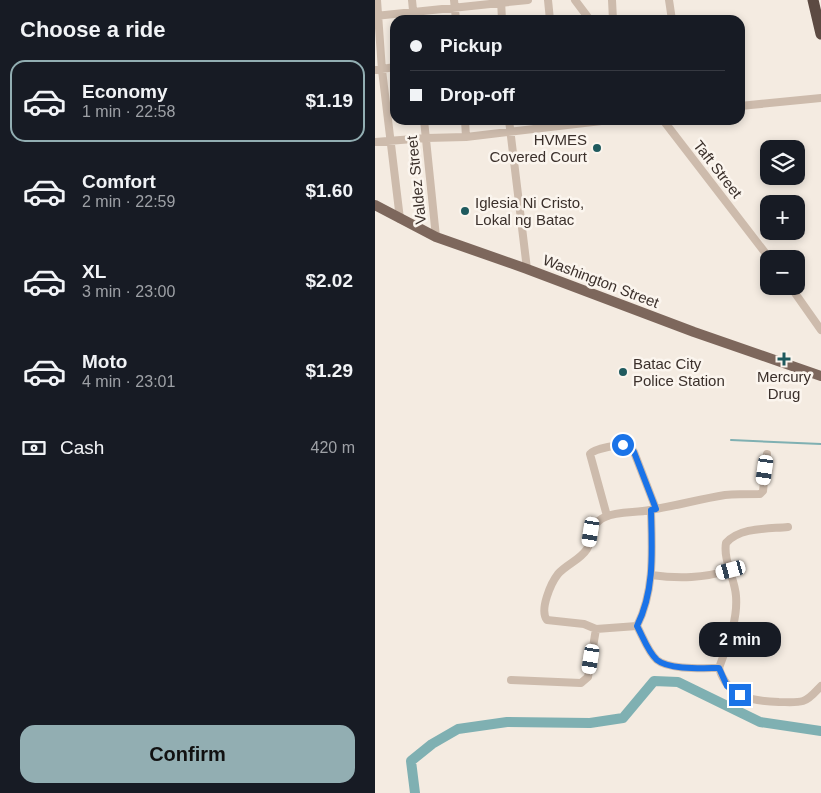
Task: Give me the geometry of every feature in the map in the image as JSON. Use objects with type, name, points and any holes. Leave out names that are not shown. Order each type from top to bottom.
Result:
[{"type":"highway","points":[[813,0],[821,34]]},
{"type":"main road","name":"Washington Street","points":[[375,205],[436,237],[694,332],[821,376]]},
{"type":"street","points":[[377,0],[378,70],[391,141],[400,219]]},
{"type":"street","points":[[413,0],[413,15]]},
{"type":"street","points":[[376,15],[455,4],[528,0]]},
{"type":"street","points":[[548,0],[550,15]]},
{"type":"street","points":[[575,0],[586,15]]},
{"type":"street","points":[[612,0],[613,15]]},
{"type":"street","points":[[669,0],[671,15]]},
{"type":"street","points":[[501,1],[502,15]]},
{"type":"street","points":[[745,106],[821,98]]},
{"type":"street","name":"Valdez Street","points":[[425,125],[436,237]]},
{"type":"street","points":[[465,125],[466,138]]},
{"type":"street","points":[[509,125],[527,269]]},
{"type":"street","points":[[375,142],[426,138],[466,138],[547,125]]},
{"type":"street","name":"Taft Street","points":[[667,125],[763,250]]},
{"type":"street","points":[[796,295],[821,330]]},
{"type":"street","points":[[607,516],[590,454],[595,450],[623,445],[629,446],[634,452],[653,510],[651,575],[645,611],[637,626]]},
{"type":"street","points":[[637,626],[596,629],[583,624],[547,620],[543,610],[547,595],[558,575],[576,561],[586,550],[594,525],[607,516],[653,510],[728,495],[760,494],[763,491],[767,454]]},
{"type":"street","points":[[788,527],[747,532],[732,537],[726,543],[725,548],[737,598],[735,619],[719,668],[727,686],[733,691],[747,698],[766,702],[803,701],[821,686]]},
{"type":"street","points":[[651,575],[669,578],[701,577],[731,570]]},
{"type":"street","points":[[637,626],[657,661],[666,666],[719,668]]},
{"type":"street","points":[[511,680],[585,682],[588,677],[596,629]]},
{"type":"waterway","points":[[731,440],[821,444]]},
{"type":"waterway","points":[[415,793],[411,761],[432,744],[458,729],[507,722],[590,723],[623,718],[654,681],[678,682],[760,722],[821,731]]},
{"type":"place","name":"HVMES Covered Court","points":[[597,148]]},
{"type":"place","name":"Iglesia Ni Cristo, Lokal ng Batac","points":[[465,211]]},
{"type":"place","name":"Mercury Drug","points":[[784,359]]},
{"type":"place","name":"Batac City Police Station","points":[[623,372]]},
{"type":"route","points":[[623,445],[629,446],[634,452],[656,509],[651,510],[653,565],[645,611],[637,626],[657,661],[666,666],[719,668],[727,686],[740,695]]}]
